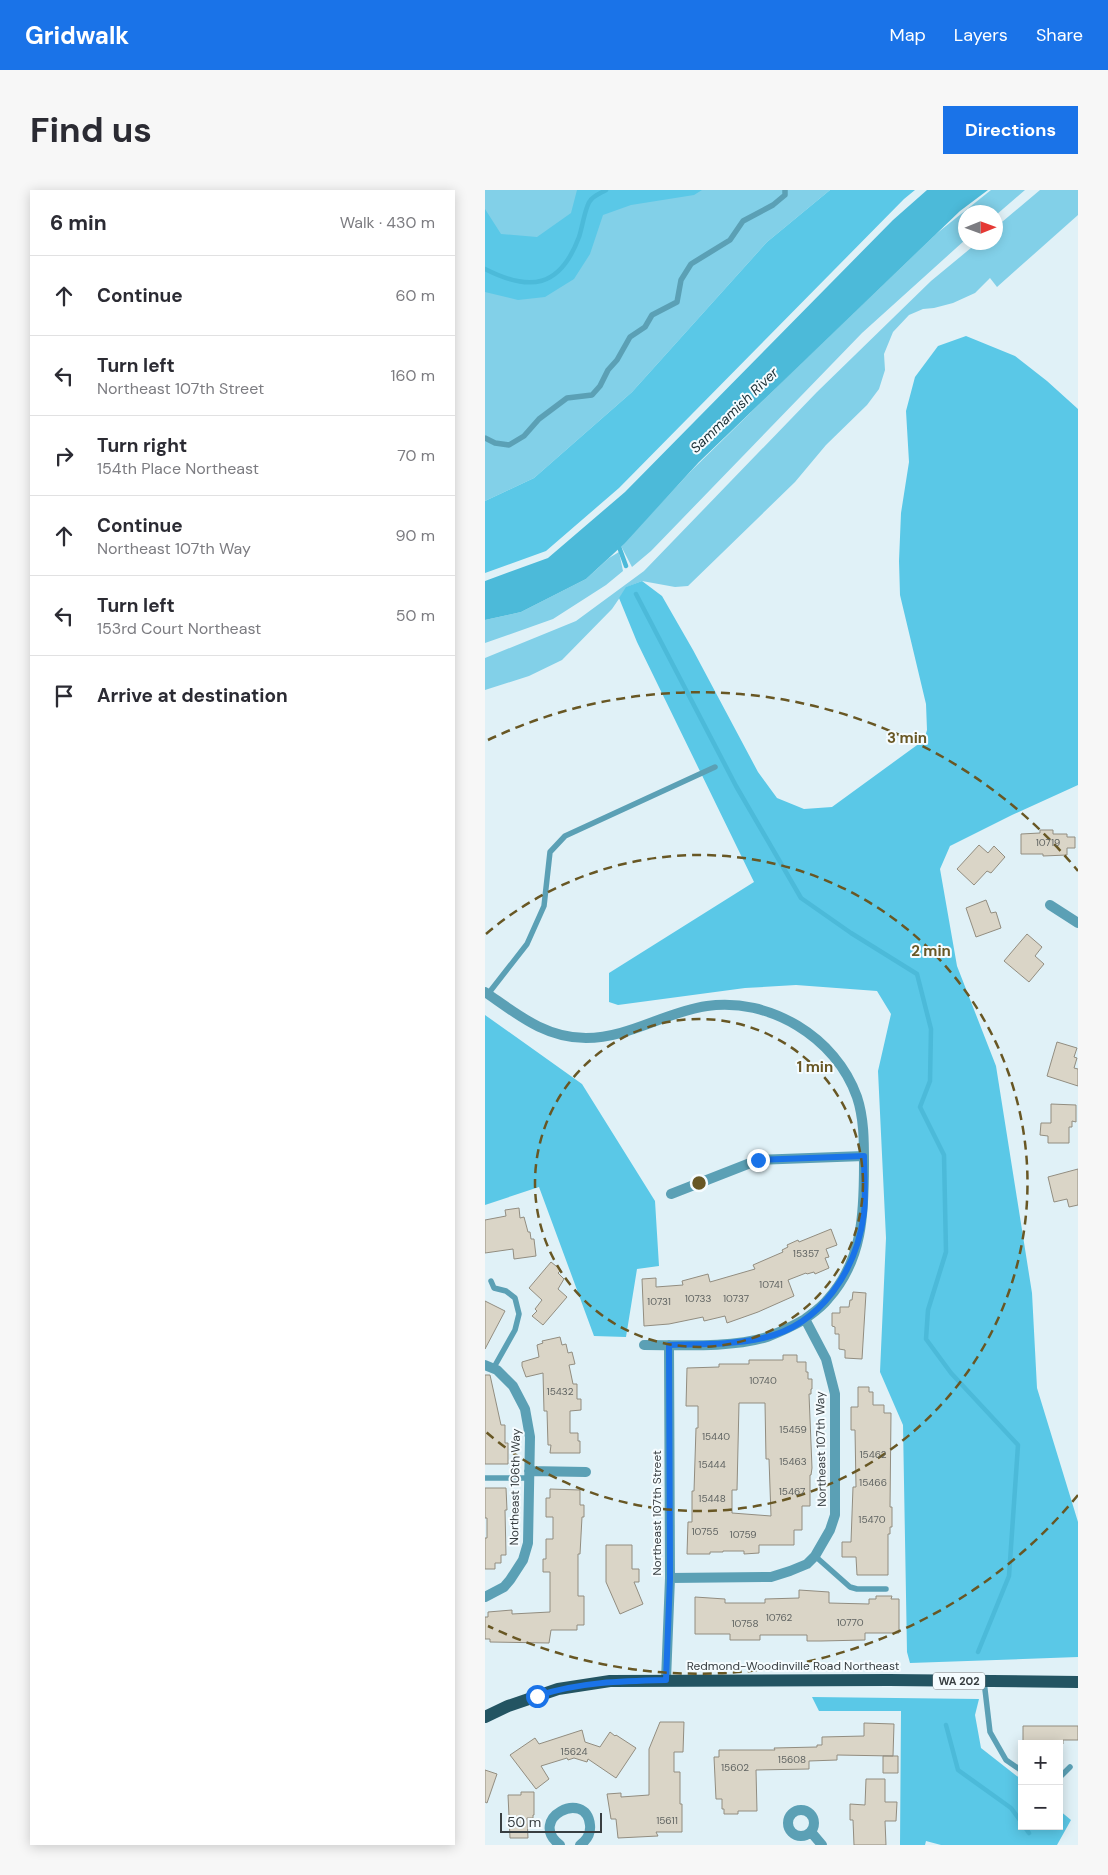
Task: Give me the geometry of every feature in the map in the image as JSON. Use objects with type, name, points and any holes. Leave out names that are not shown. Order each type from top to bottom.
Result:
[{"type":"main road","name":"Redmond-Woodinville Road Northeast","points":[[485,1717],[508,1706],[557,1689],[610,1681],[1078,1682]]},
{"type":"street","points":[[1051,905],[1078,923]]},
{"type":"street","points":[[486,993],[544,1030],[566,1036],[585,1038],[605,1037],[685,1011],[721,1004],[763,1010],[783,1017],[801,1027],[821,1042],[843,1068],[856,1095],[863,1118],[864,1212],[859,1243],[848,1270],[828,1299],[805,1319],[788,1329],[765,1338],[733,1343],[644,1345]]},
{"type":"street","points":[[671,1194],[758,1160],[864,1156]]},
{"type":"street","name":"Northeast 107th Way","points":[[805,1319],[826,1359],[835,1394],[835,1515],[830,1530],[815,1556]]},
{"type":"street","name":"Northeast 107th Street","points":[[666,1680],[670,1578],[669,1345]]},
{"type":"street","name":"Northeast 106th Way","points":[[485,1597],[504,1587],[510,1580],[523,1560],[528,1543],[530,1437],[525,1408],[513,1386],[492,1368]]},
{"type":"street","points":[[529,1475],[586,1472]]},
{"type":"street","points":[[670,1578],[771,1577],[790,1572],[807,1564],[815,1556]]},
{"type":"street","points":[[560,1845],[551,1834],[551,1822],[558,1812],[570,1807],[582,1811],[589,1821],[590,1834],[580,1845]]},
{"type":"street","points":[[811,1832],[822,1845]]},
{"type":"lane","points":[[485,438],[495,443],[509,445],[524,436],[539,419],[567,398],[592,395],[600,386],[608,370],[617,360],[630,337],[645,327],[652,316],[677,302],[681,280],[691,264],[730,240],[743,222],[773,205],[785,195],[785,190]]},
{"type":"lane","points":[[486,993],[527,944],[544,906],[550,852],[565,836],[715,767]]},
{"type":"lane","points":[[491,1281],[494,1288],[506,1291],[515,1298],[519,1314],[515,1330],[492,1368]]},
{"type":"lane","points":[[485,1478],[529,1475]]},
{"type":"lane","points":[[815,1556],[850,1587],[857,1589],[886,1589]]},
{"type":"lane","points":[[984,1681],[990,1732],[1006,1760],[1018,1768]]},
{"type":"lane","points":[[1063,1774],[1070,1767]]},
{"type":"shaded area","points":[[485,190],[830,190],[767,242],[632,392],[534,478],[485,501]]},
{"type":"shaded area","points":[[577,190],[702,190],[694,195],[631,205],[603,215],[590,254],[574,279],[545,297],[518,300],[485,292],[485,209],[501,234],[537,237],[571,213]]},
{"type":"shaded area","points":[[830,190],[915,190],[619,488],[546,551],[485,573],[485,501],[534,478],[632,392],[767,242]]},
{"type":"shaded area","points":[[991,190],[1025,190],[1003,209],[1003,205],[972,205]]},
{"type":"shaded area","points":[[1040,190],[1078,190],[1078,215],[997,287],[990,278],[975,293],[953,303],[923,309],[909,315],[893,332],[884,354],[885,370],[879,389],[867,405],[826,445],[795,482],[688,586],[675,587],[642,581],[627,587],[612,609],[562,660],[529,676],[485,690],[485,658],[576,621],[644,571],[817,392],[931,281],[969,250],[1003,250],[1003,221]]},
{"type":"shaded area","points":[[958,216],[958,246],[862,333],[651,551],[632,567],[621,546],[692,470],[936,234]]},
{"type":"shaded area","points":[[966,336],[1015,356],[1078,409],[1078,785],[950,846],[940,869],[957,966],[996,1066],[1032,1293],[1037,1388],[1078,1522],[1078,1657],[910,1663],[907,1652],[903,1425],[880,1372],[886,1238],[878,1071],[891,1014],[877,991],[796,985],[745,988],[618,1005],[609,1002],[609,973],[754,882],[637,642],[619,598],[626,587],[642,581],[662,596],[758,772],[777,798],[804,809],[832,807],[924,740],[927,730],[926,704],[900,595],[901,513],[909,462],[906,411],[915,377],[938,346]]},
{"type":"shaded area","points":[[619,552],[623,571],[606,585],[553,619],[485,643],[485,620],[521,612],[586,579],[609,558]]},
{"type":"shaded area","points":[[485,1015],[582,1084],[655,1201],[659,1266],[637,1269],[626,1337],[594,1336],[539,1187],[485,1205]]},
{"type":"shaded area","points":[[812,1697],[979,1699],[975,1715],[981,1748],[1018,1777],[1018,1830],[1063,1830],[1063,1813],[1071,1820],[1057,1845],[941,1845],[926,1841],[925,1845],[900,1845],[901,1711],[819,1711]]},
{"type":"water","name":"Sammamish River","points":[[927,190],[988,190],[968,205],[958,205],[958,213],[699,462],[625,543],[586,579],[521,612],[485,620],[485,581],[548,558],[625,492],[893,220]]},
{"type":"building","points":[[1040,830],[1053,830],[1053,834],[1067,834],[1067,837],[1075,837],[1075,848],[1067,848],[1067,855],[1043,856],[1043,854],[1021,854],[1021,834],[1040,833]]},
{"type":"building","points":[[979,845],[988,853],[994,846],[1005,857],[991,873],[987,871],[974,885],[957,869]]},
{"type":"building","points":[[986,900],[991,913],[996,912],[1001,928],[976,937],[966,908]]},
{"type":"building","points":[[1027,934],[1042,947],[1035,956],[1044,964],[1029,982],[1004,961]]},
{"type":"building","points":[[1057,1042],[1077,1048],[1074,1057],[1077,1058],[1074,1068],[1078,1069],[1078,1086],[1047,1076]]},
{"type":"building","points":[[1051,1104],[1076,1105],[1076,1122],[1072,1121],[1072,1127],[1069,1127],[1069,1143],[1048,1143],[1048,1136],[1040,1135],[1041,1123],[1051,1123]]},
{"type":"building","points":[[1078,1169],[1078,1205],[1069,1207],[1067,1199],[1054,1202],[1048,1177]]},
{"type":"building","points":[[519,1208],[520,1218],[524,1217],[531,1239],[534,1239],[536,1256],[514,1259],[513,1249],[485,1253],[485,1220],[506,1216],[505,1210]]},
{"type":"building","points":[[831,1229],[837,1245],[826,1249],[829,1257],[825,1258],[829,1268],[815,1274],[814,1272],[806,1273],[788,1280],[794,1296],[727,1323],[725,1316],[704,1321],[703,1317],[669,1324],[644,1326],[642,1279],[656,1278],[656,1287],[683,1285],[682,1281],[708,1274],[710,1282],[755,1269],[753,1265],[783,1252],[782,1250],[788,1247],[787,1245]]},
{"type":"building","points":[[551,1262],[561,1270],[558,1273],[564,1279],[558,1289],[567,1297],[543,1325],[532,1316],[537,1311],[535,1309],[542,1300],[529,1288]]},
{"type":"building","points":[[853,1292],[866,1293],[862,1359],[845,1358],[845,1350],[839,1349],[839,1334],[835,1334],[835,1327],[832,1326],[832,1313],[840,1313],[840,1307],[849,1307]]},
{"type":"building","points":[[485,1301],[505,1311],[485,1349]]},
{"type":"building","points":[[560,1337],[562,1345],[566,1344],[568,1353],[572,1352],[575,1364],[569,1365],[573,1384],[577,1384],[577,1399],[581,1399],[581,1410],[570,1411],[570,1433],[578,1433],[580,1453],[550,1453],[551,1445],[548,1445],[547,1411],[544,1411],[543,1373],[526,1377],[522,1366],[522,1362],[539,1357],[537,1345],[543,1343],[542,1341]]},
{"type":"building","points":[[783,1355],[797,1355],[797,1362],[806,1362],[808,1379],[812,1379],[811,1394],[809,1394],[812,1468],[810,1475],[810,1506],[802,1506],[802,1530],[794,1530],[794,1545],[759,1545],[759,1553],[744,1554],[744,1551],[723,1551],[710,1552],[710,1554],[687,1554],[688,1522],[692,1522],[692,1491],[694,1491],[698,1406],[686,1406],[687,1368],[719,1367],[719,1364],[749,1364],[749,1360],[783,1360]],"holes":[[[739,1403],[765,1403],[766,1459],[769,1459],[771,1516],[732,1513],[732,1490],[737,1490]]]},
{"type":"building","points":[[485,1375],[490,1375],[501,1425],[505,1425],[505,1443],[508,1443],[508,1464],[485,1464]]},
{"type":"building","points":[[858,1387],[869,1387],[869,1392],[873,1392],[873,1405],[884,1405],[884,1413],[891,1413],[890,1507],[892,1507],[892,1527],[890,1527],[890,1534],[888,1534],[888,1575],[857,1575],[856,1557],[842,1557],[842,1542],[851,1542],[853,1487],[856,1487],[855,1430],[851,1430],[851,1407],[858,1407]]},
{"type":"building","points":[[485,1488],[506,1488],[506,1555],[501,1555],[501,1563],[495,1563],[495,1569],[485,1569],[487,1518],[485,1518]]},
{"type":"building","points":[[550,1489],[580,1490],[580,1505],[584,1505],[580,1554],[578,1554],[578,1596],[584,1596],[584,1625],[577,1625],[577,1630],[551,1630],[549,1643],[490,1642],[490,1639],[485,1639],[485,1617],[488,1617],[488,1612],[512,1610],[512,1614],[550,1612],[550,1572],[543,1572],[543,1559],[546,1559],[546,1539],[553,1539],[553,1517],[546,1517],[546,1498],[550,1498]]},
{"type":"building","points":[[606,1545],[632,1545],[632,1569],[639,1569],[639,1582],[634,1582],[643,1604],[620,1614],[606,1582]]},
{"type":"building","points":[[799,1590],[829,1592],[829,1603],[869,1604],[869,1599],[876,1599],[876,1596],[892,1596],[891,1599],[899,1599],[899,1633],[865,1633],[865,1640],[821,1641],[807,1641],[807,1635],[760,1635],[760,1640],[730,1640],[730,1634],[695,1634],[695,1597],[725,1599],[725,1603],[765,1603],[765,1599],[799,1598]]},
{"type":"building","points":[[660,1722],[684,1722],[683,1752],[674,1752],[674,1772],[680,1772],[682,1832],[656,1832],[658,1836],[618,1838],[616,1819],[611,1819],[607,1794],[621,1793],[621,1797],[649,1795],[649,1749]]},
{"type":"building","points":[[864,1723],[894,1724],[893,1756],[837,1755],[837,1760],[809,1761],[809,1769],[756,1770],[757,1811],[738,1811],[738,1814],[724,1814],[722,1799],[716,1799],[714,1757],[719,1757],[719,1750],[775,1750],[774,1748],[817,1747],[817,1745],[822,1745],[822,1737],[864,1736]]},
{"type":"building","points":[[1023,1726],[1078,1726],[1078,1740],[1023,1740]]},
{"type":"building","points":[[582,1730],[585,1742],[600,1747],[610,1732],[636,1748],[616,1778],[588,1759],[587,1762],[574,1758],[568,1760],[567,1758],[541,1766],[549,1779],[536,1789],[510,1755],[535,1738],[539,1744]]},
{"type":"building","points":[[883,1756],[898,1756],[898,1773],[883,1773]]},
{"type":"building","points":[[485,1770],[497,1774],[487,1803],[485,1802]]},
{"type":"building","points":[[866,1779],[885,1779],[885,1802],[897,1802],[896,1821],[885,1821],[886,1845],[854,1845],[853,1820],[850,1820],[850,1804],[865,1805]]},
{"type":"building","points":[[521,1792],[534,1792],[534,1815],[533,1818],[527,1818],[528,1838],[510,1838],[508,1795],[521,1795]]},
{"type":"waterway","points":[[485,269],[516,281],[542,281],[553,276],[563,267],[571,254],[579,237],[590,201],[606,190]]},
{"type":"waterway","points":[[618,544],[626,566]]},
{"type":"waterway","points":[[636,594],[736,786],[801,898],[851,933],[917,974],[931,1029],[930,1081],[920,1107],[944,1155],[946,1252],[928,1310],[926,1339],[951,1373],[1018,1445],[1009,1576],[978,1652]]},
{"type":"waterway","points":[[946,1725],[958,1770],[1011,1808],[1018,1818]]},
{"type":"route","points":[[537,1696],[557,1689],[610,1681],[666,1680],[670,1578],[669,1345],[733,1343],[765,1338],[788,1329],[805,1319],[828,1299],[848,1270],[859,1243],[864,1212],[864,1156],[758,1160]]}]
